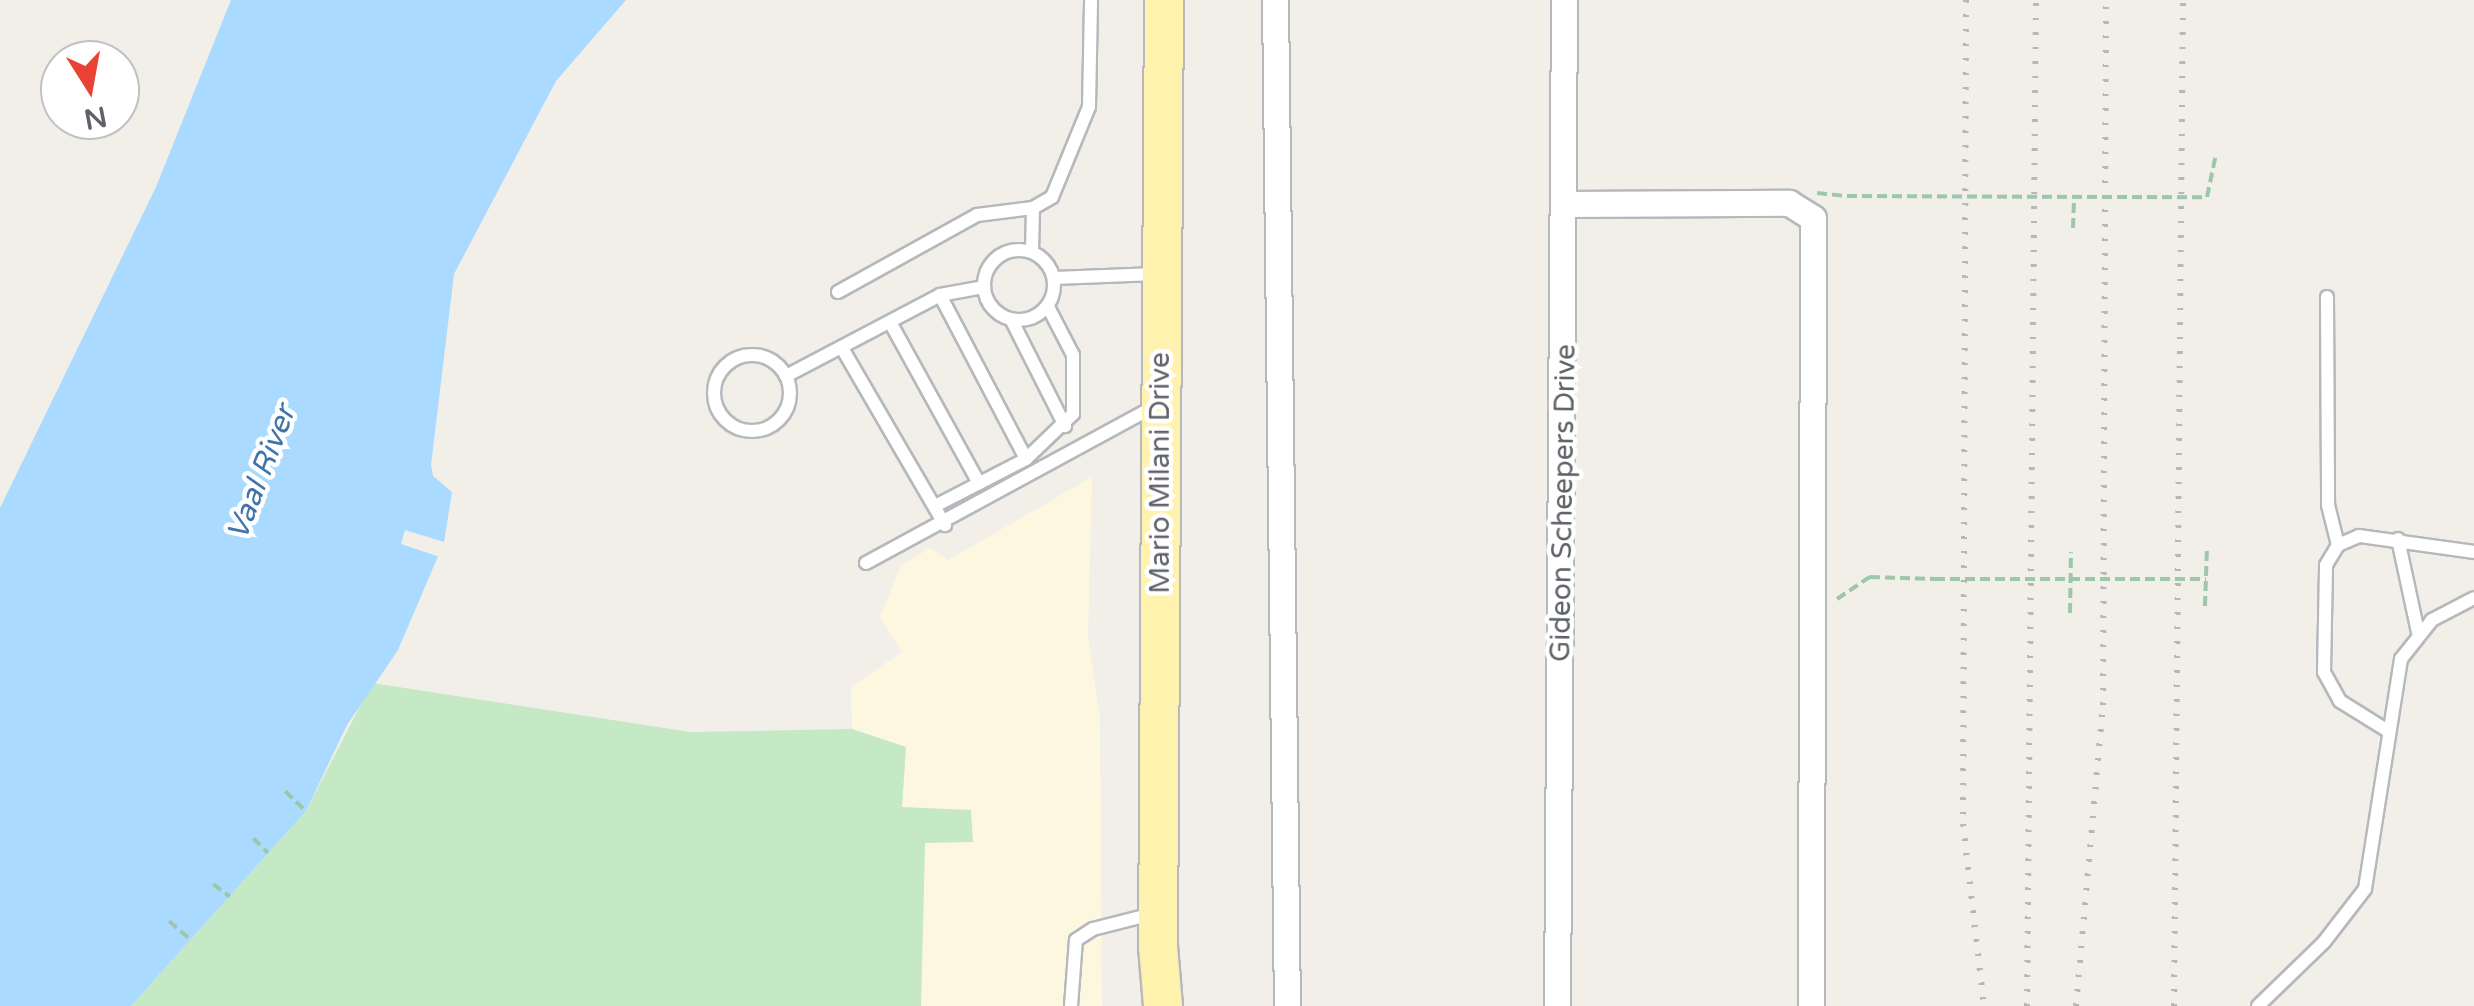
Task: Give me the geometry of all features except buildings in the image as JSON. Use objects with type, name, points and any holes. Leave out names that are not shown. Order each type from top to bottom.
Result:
[{"type":"main road","name":"Mario Milani Drive","points":[[1163,1006],[1158,930],[1162,402],[1159,274],[1164,0]]},
{"type":"main road","name":"Mario Milani Drive","points":[[1144,1006],[1158,930]]},
{"type":"street","points":[[1275,0],[1287,1006]]},
{"type":"street","name":"Gideon Scheepers Drive","points":[[1557,1006],[1566,204],[1564,0]]},
{"type":"street","points":[[1566,204],[1789,203],[1811,214],[1811,1006]]},
{"type":"lane","points":[[838,292],[976,215],[1033,208],[1058,188],[1085,121],[1091,0]]},
{"type":"lane","points":[[1033,208],[1032,252],[1054,278]]},
{"type":"lane","points":[[1032,252],[999,257],[984,287],[992,308],[1010,319],[1024,320],[1048,307]]},
{"type":"lane","points":[[1054,278],[1159,274]]},
{"type":"lane","points":[[935,506],[1026,459],[1065,426],[1076,407],[1076,368],[1048,307],[1054,278]]},
{"type":"lane","points":[[786,376],[940,295],[984,287]]},
{"type":"lane","points":[[940,295],[1026,459]]},
{"type":"lane","points":[[2327,297],[2328,504],[2338,545]]},
{"type":"lane","points":[[1010,319],[1065,426]]},
{"type":"lane","points":[[890,322],[979,483]]},
{"type":"lane","points":[[842,348],[945,525]]},
{"type":"lane","points":[[758,356],[786,376],[788,402],[774,424],[750,431],[719,412],[714,388],[734,360],[758,356]]},
{"type":"lane","points":[[866,563],[945,525],[1162,402]]},
{"type":"lane","points":[[2388,732],[2340,701],[2324,672],[2322,594],[2326,565],[2338,545],[2360,536],[2474,552]]},
{"type":"lane","points":[[2398,539],[2418,632]]},
{"type":"lane","points":[[2258,1006],[2324,942],[2364,889],[2377,844],[2388,732],[2401,660],[2418,632],[2474,598]]},
{"type":"lane","points":[[1071,1006],[1076,940],[1094,929],[1158,930]]},
{"type":"path","points":[[1847,196],[2207,197],[2216,154]]},
{"type":"path","points":[[2072,228],[2074,195]]},
{"type":"path","points":[[2205,606],[2207,546]]},
{"type":"path","points":[[2070,614],[2071,552]]},
{"type":"path","points":[[1813,620],[1870,577],[2206,579]]},
{"type":"path","points":[[286,792],[306,811]]},
{"type":"path","points":[[253,838],[268,854]]},
{"type":"path","points":[[213,884],[230,897]]},
{"type":"path","points":[[169,922],[192,941]]},
{"type":"shaded area","points":[[1092,477],[1088,637],[1100,717],[1102,1006],[921,1006],[925,843],[971,811],[902,807],[906,747],[852,729],[851,687],[902,652],[880,617],[901,566],[930,548],[948,560]]},
{"type":"green space","points":[[372,683],[690,732],[852,729],[906,747],[902,807],[971,810],[973,842],[925,843],[921,1006],[131,1006],[306,811]]},
{"type":"water","name":"Vaal River","points":[[231,0],[626,0],[556,81],[454,274],[431,465],[433,476],[452,492],[444,542],[398,650],[347,725],[306,811],[131,1006],[0,1006],[0,508],[156,187]]},
{"type":"pier","points":[[405,530],[444,542],[440,557],[401,544]]},
{"type":"railway","points":[[1966,0],[1963,824],[1984,1006]]},
{"type":"railway","points":[[2027,1006],[2036,0]]},
{"type":"railway","points":[[2076,1006],[2103,705],[2106,0]]},
{"type":"railway","points":[[2174,1006],[2183,0]]}]
